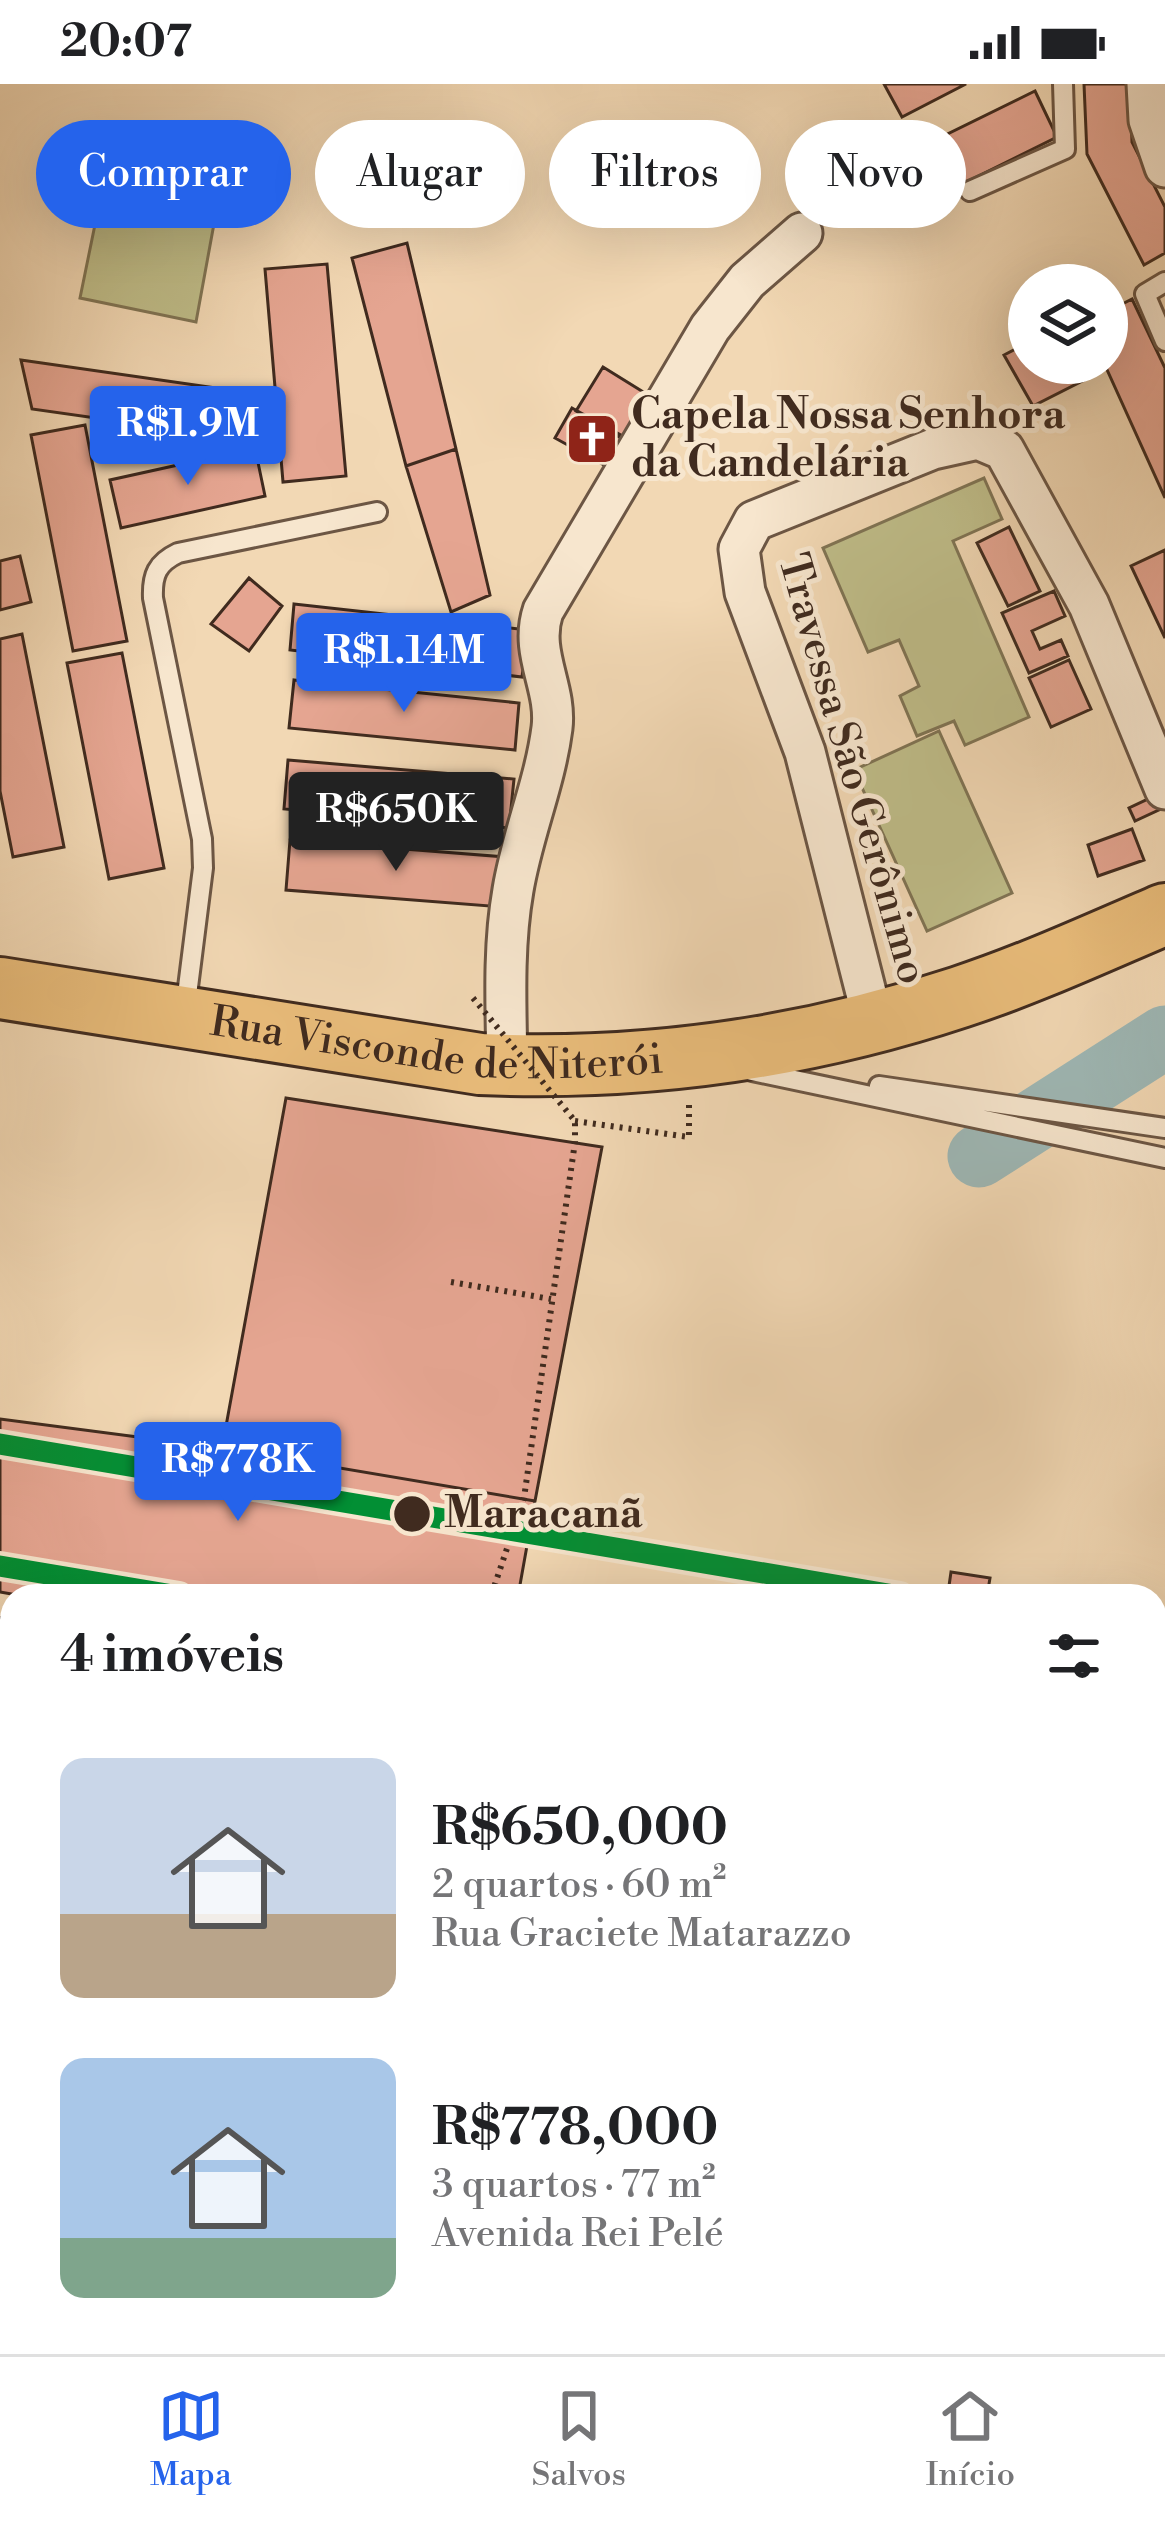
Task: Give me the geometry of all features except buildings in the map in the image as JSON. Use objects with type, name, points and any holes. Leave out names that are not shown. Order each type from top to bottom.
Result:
[{"type":"main road","name":"Rua Visconde de Niterói","points":[[0,988],[452,1060],[506,1065],[689,1057],[874,1024],[964,996],[1165,914]]},
{"type":"street","points":[[1147,84],[1149,120],[1165,167]]},
{"type":"street","points":[[506,1065],[505,986],[513,890],[553,717],[537,646],[543,611],[710,328],[747,281],[802,232]]},
{"type":"street","name":"Travessa São Gerônimo","points":[[874,1024],[805,752],[745,592],[739,549],[754,521],[933,449],[978,440],[1004,450],[1089,604],[1165,789]]},
{"type":"lane","points":[[970,191],[1065,149],[1063,84]]},
{"type":"lane","points":[[1165,282],[1144,294],[1165,341]]},
{"type":"lane","points":[[184,1018],[203,868],[202,839],[153,598],[155,571],[178,553],[377,512]]},
{"type":"lane","points":[[689,1057],[1165,1128]]},
{"type":"lane","points":[[689,1057],[1165,1158]]},
{"type":"path","points":[[473,998],[575,1121],[524,1498],[495,1584]]},
{"type":"path","points":[[575,1121],[689,1137]]},
{"type":"path","points":[[451,1282],[551,1299]]},
{"type":"shaded area","points":[[94,228],[213,228],[196,322],[80,298]]},
{"type":"shaded area","points":[[984,478],[1002,519],[953,541],[1029,717],[965,745],[954,721],[917,736],[900,696],[919,686],[899,640],[868,652],[823,548]]},
{"type":"shaded area","points":[[939,731],[1012,893],[927,931],[854,770]]},
{"type":"waterway","points":[[979,1156],[1165,1037]]},
{"type":"metro line","name":"2","points":[[0,1444],[829,1584]]},
{"type":"metro line","name":"2","points":[[0,1566],[107,1584]]},
{"type":"place","name":"Capela Nossa Senhora da Candelária","points":[[592,439]]},
{"type":"place","name":"Maracanã","points":[[412,1514]]}]
